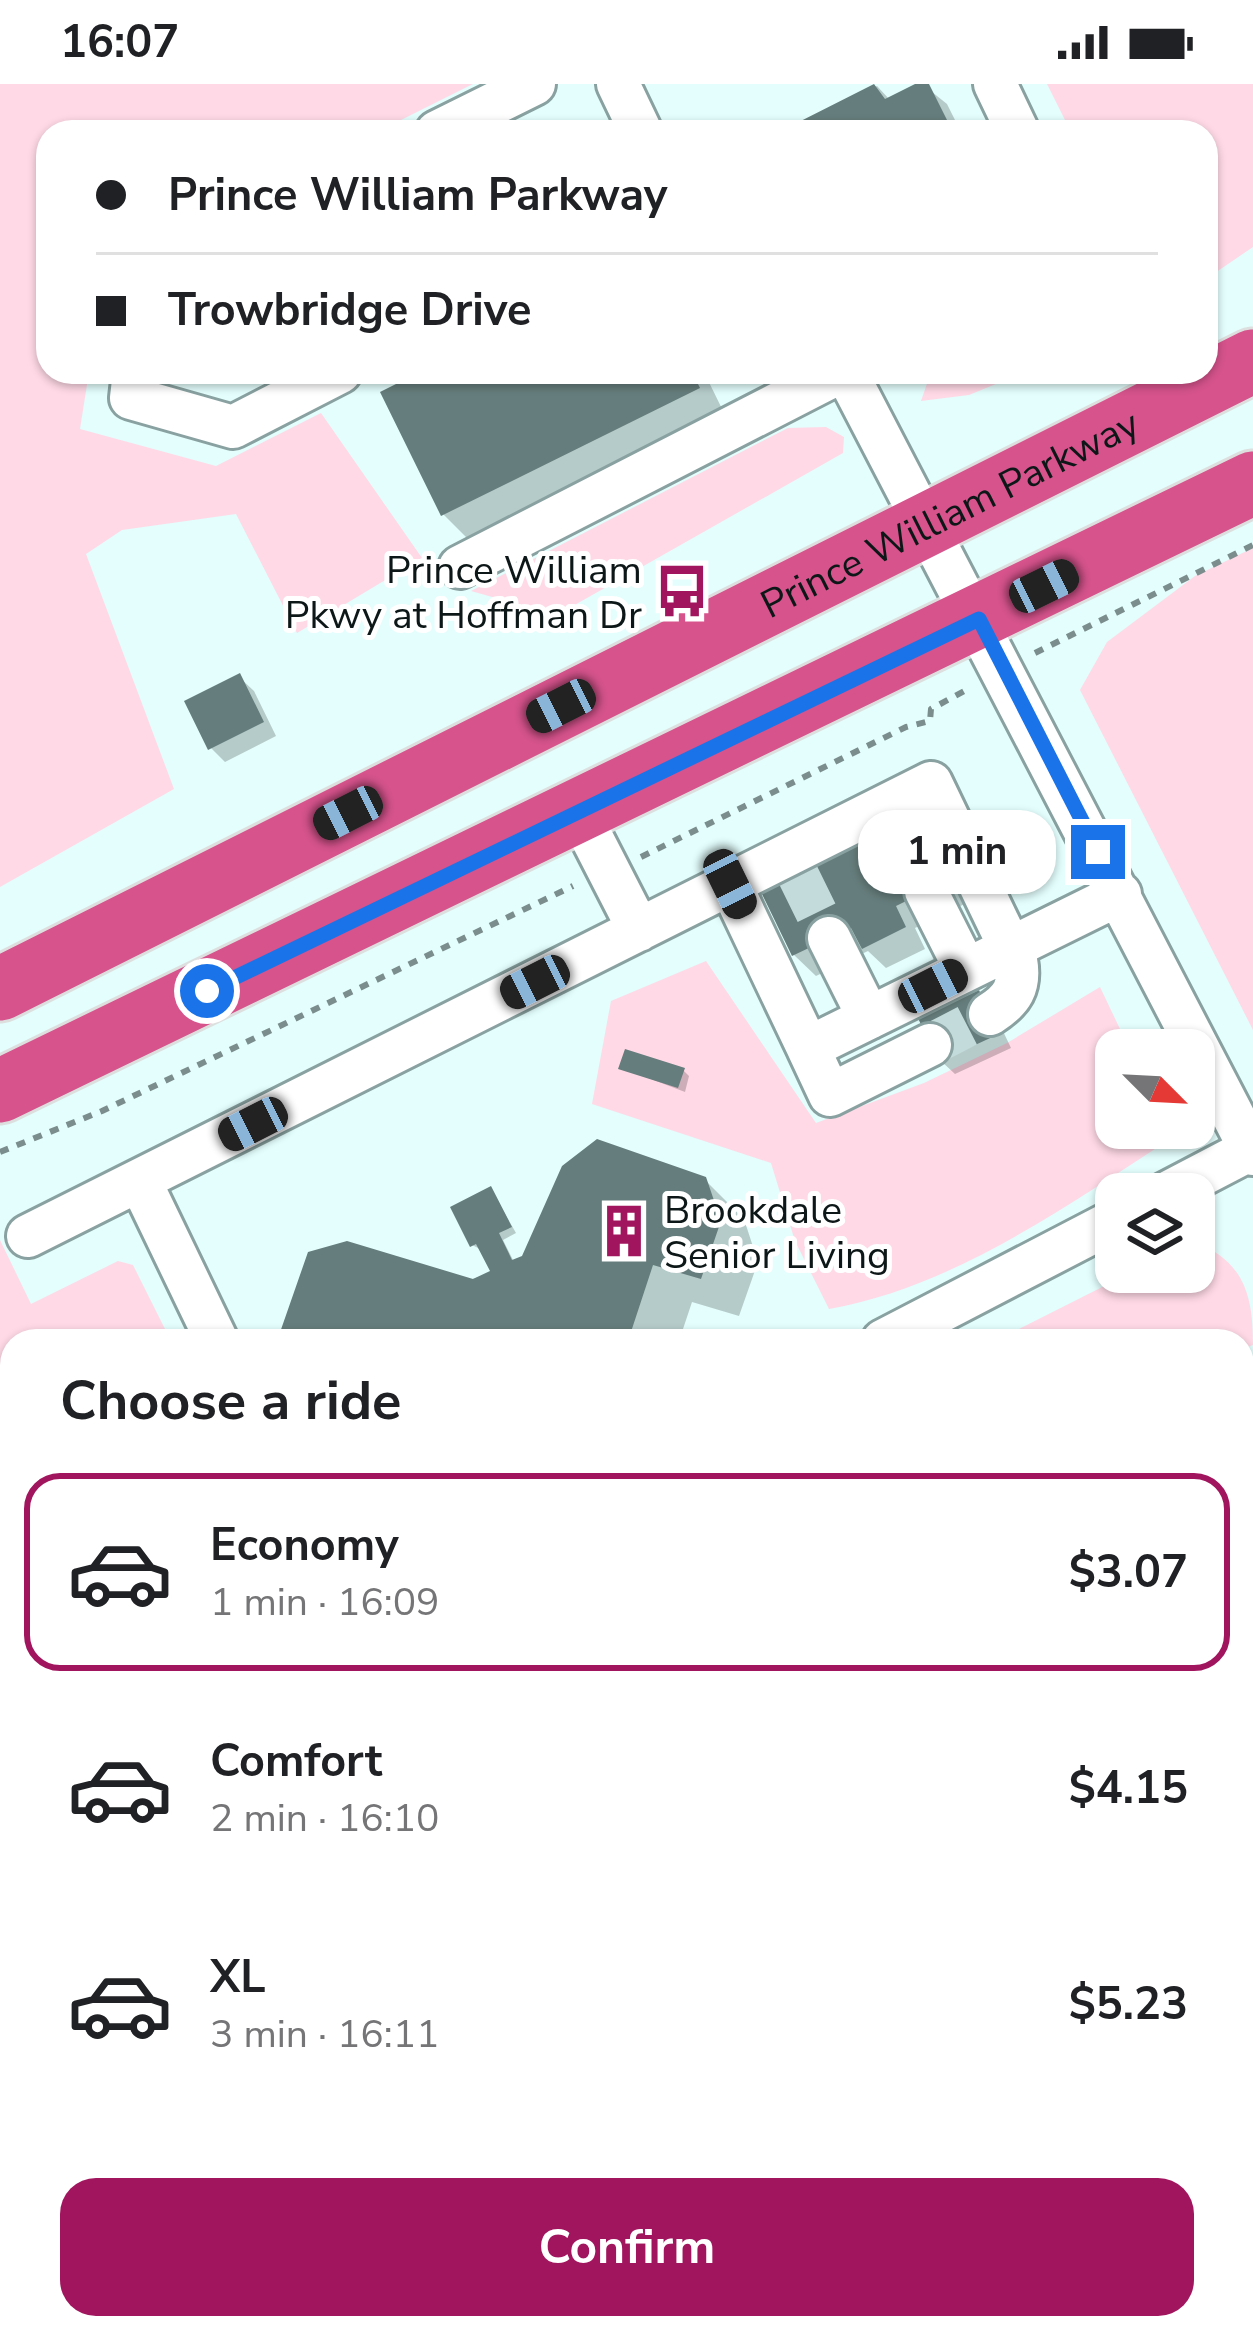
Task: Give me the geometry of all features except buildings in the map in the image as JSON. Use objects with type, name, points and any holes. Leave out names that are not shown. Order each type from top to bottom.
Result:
[{"type":"highway","name":"Prince William Parkway","points":[[1218,378],[1253,361]]},
{"type":"highway","name":"Prince William Parkway","points":[[0,989],[1206,384]]},
{"type":"highway","points":[[0,1091],[1253,483]]},
{"type":"street","points":[[461,120],[534,84]]},
{"type":"street","points":[[618,84],[635,120]]},
{"type":"street","points":[[995,84],[1012,120]]},
{"type":"street","points":[[133,384],[131,398],[233,427],[317,384]]},
{"type":"street","points":[[850,384],[928,521],[1252,1152],[1208,1173]]},
{"type":"street","points":[[460,567],[769,388]]},
{"type":"street","points":[[28,1237],[730,884],[793,865],[890,817],[931,783],[1012,947],[1016,987],[1008,1002],[990,1014]]},
{"type":"street","points":[[578,811],[639,930]]},
{"type":"street","points":[[730,884],[830,1095],[930,1045]]},
{"type":"street","points":[[926,891],[966,970]]},
{"type":"street","points":[[808,1048],[1120,894]]},
{"type":"street","points":[[829,938],[868,1018]]},
{"type":"street","points":[[140,1181],[212,1329]]},
{"type":"street","points":[[906,1329],[1095,1231]]},
{"type":"path","points":[[1068,636],[1253,545]]},
{"type":"path","points":[[649,854],[930,721],[931,709]]},
{"type":"path","points":[[0,1152],[102,1111],[548,896]]},
{"type":"shaded area","points":[[0,84],[473,84],[401,120],[36,120],[36,384],[87,384],[80,429],[216,466],[321,413],[422,558],[297,633],[236,514],[122,530],[86,554],[174,789],[0,887]]},
{"type":"shaded area","points":[[1047,84],[1253,84],[1253,247],[1218,271],[1218,120],[1065,120]]},
{"type":"shaded area","points":[[927,384],[996,384],[969,395],[921,401]]},
{"type":"shaded area","points":[[826,427],[844,437],[843,453],[557,615],[471,591],[788,428]]},
{"type":"shaded area","points":[[1253,548],[1253,1030],[1080,690],[1107,642],[1195,576]]},
{"type":"shaded area","points":[[706,961],[816,1123],[924,1083],[1007,1043],[1100,987],[1120,1029],[1095,1029],[1095,1149],[1155,1149],[1117,1173],[1095,1173],[1095,1187],[965,1263],[920,1283],[829,1309],[795,1241],[771,1163],[592,1104],[611,1001]]},
{"type":"shaded area","points":[[0,1240],[31,1304],[118,1261],[133,1265],[165,1329],[0,1329]]},
{"type":"shaded area","points":[[1215,1252],[1242,1282],[1252,1329],[1019,1329],[1095,1291],[1215,1293]]},
{"type":"tunnel","points":[[895,828],[926,891]]},
{"type":"tunnel","points":[[798,875],[829,938]]},
{"type":"tunnel","points":[[930,1045],[990,1014]]},
{"type":"place","name":"Prince William Pkwy at Hoffman Dr","points":[[682,591]]},
{"type":"place","name":"Brookdale Senior Living","points":[[624,1231]]},
{"type":"route","points":[[207,991],[979,619],[1098,852]]}]
